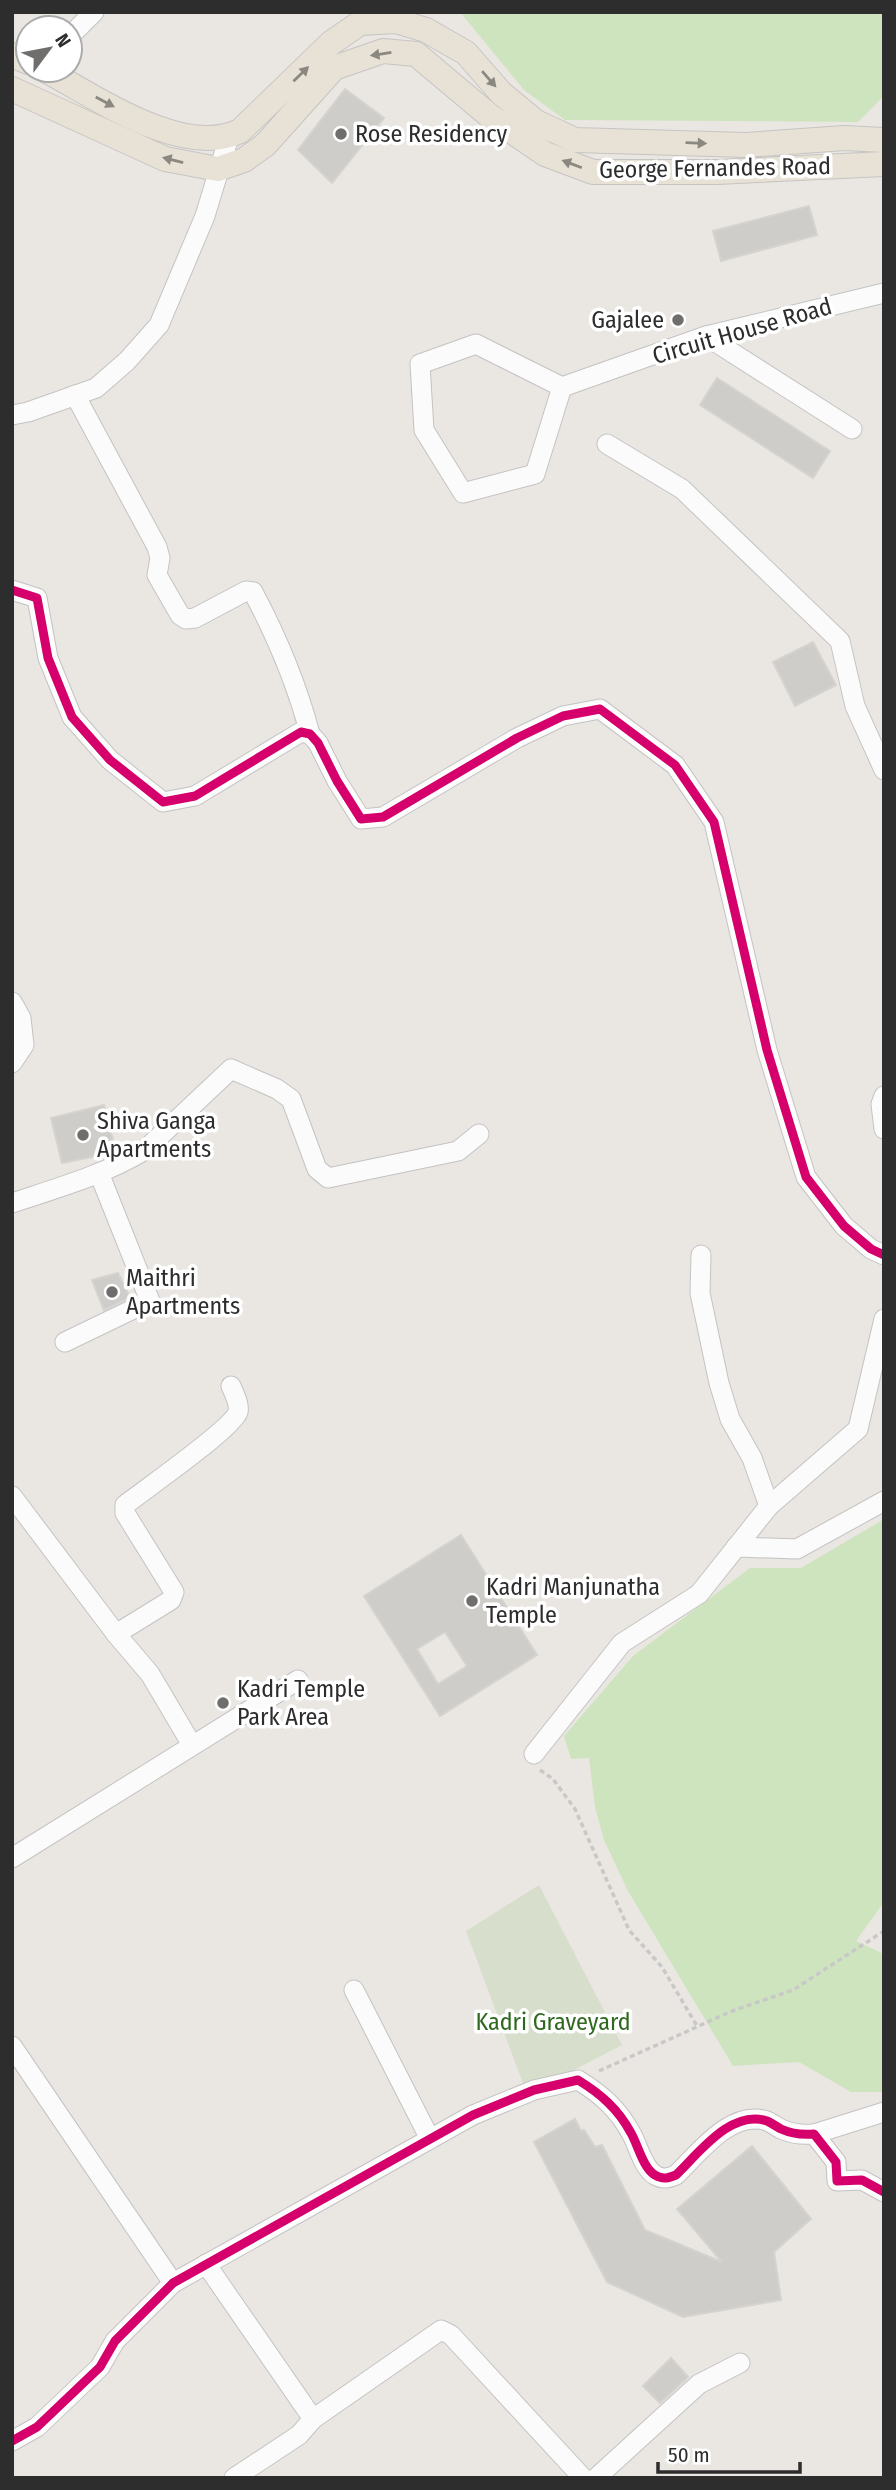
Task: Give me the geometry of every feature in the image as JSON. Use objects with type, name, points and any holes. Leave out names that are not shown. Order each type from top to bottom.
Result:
[{"type":"main road","name":"George Fernandes Road","points":[[229,136],[240,131],[331,43],[360,23],[396,21],[426,30],[466,53],[501,93],[536,122],[575,140],[746,145],[844,138],[884,140]]},
{"type":"main road","name":"George Fernandes Road","points":[[218,169],[244,160],[265,145],[334,68],[383,51],[416,54],[491,117],[545,154],[593,172],[717,172],[884,164]]},
{"type":"main road","points":[[71,84],[157,130],[193,139],[229,136]]},
{"type":"main road","points":[[12,89],[165,159],[218,169]]},
{"type":"street","points":[[12,415],[96,388],[127,361],[159,325],[205,216],[229,136]]},
{"type":"street","name":"Circuit House Road","points":[[562,387],[706,336],[884,293]]},
{"type":"street","points":[[706,336],[852,429]]},
{"type":"street","points":[[476,344],[562,387],[535,474],[463,493],[424,430],[420,364],[476,344]]},
{"type":"street","points":[[75,395],[157,547],[160,558],[157,575],[180,615],[187,619],[195,618],[246,592],[253,592],[270,622],[310,734],[318,743],[337,781],[361,819],[383,817],[517,738],[563,716],[600,709],[675,765],[714,821],[767,1050],[806,1177],[844,1226],[871,1249],[884,1255]]},
{"type":"street","points":[[607,444],[682,489],[840,641],[855,706],[884,770]]},
{"type":"street","points":[[12,590],[37,598],[48,658],[72,718],[110,760],[163,802],[195,796],[301,732],[310,734]]},
{"type":"street","points":[[12,1002],[21,1018],[24,1045],[12,1063]]},
{"type":"street","points":[[12,1203],[99,1173],[145,1150],[231,1069],[291,1099],[317,1169],[328,1178],[458,1151],[480,1134]]},
{"type":"street","points":[[884,1096],[881,1104],[884,1129]]},
{"type":"street","points":[[65,1342],[150,1300],[99,1173]]},
{"type":"street","points":[[701,1255],[700,1293],[719,1383],[730,1419],[752,1458],[769,1506]]},
{"type":"street","points":[[536,1761],[622,1643],[699,1594],[769,1506],[858,1429],[884,1319]]},
{"type":"street","points":[[116,1634],[171,1600],[174,1592],[125,1513],[125,1504],[211,1440],[234,1418],[238,1406],[231,1386]]},
{"type":"street","points":[[12,1496],[116,1634],[150,1674],[192,1745]]},
{"type":"street","points":[[736,1547],[797,1549],[884,1500]]},
{"type":"street","points":[[12,1858],[299,1679]]},
{"type":"street","points":[[354,1990],[430,2138]]},
{"type":"street","points":[[12,2046],[173,2283]]},
{"type":"street","points":[[12,2441],[37,2427],[100,2367],[115,2342],[173,2283],[430,2138],[502,2101],[578,2080],[598,2092],[613,2106],[631,2132],[654,2175],[666,2179],[676,2175],[724,2130],[745,2119],[766,2121],[801,2135],[814,2134],[884,2112]]},
{"type":"street","points":[[814,2134],[836,2162],[837,2181],[862,2180],[884,2192]]},
{"type":"street","points":[[206,2264],[313,2419]]},
{"type":"street","points":[[234,2478],[299,2435],[313,2419],[441,2330],[450,2335],[573,2474]]},
{"type":"street","points":[[596,2478],[699,2384],[740,2363]]},
{"type":"path","points":[[536,1761],[575,1809],[629,1930],[662,1967],[697,2026]]},
{"type":"path","points":[[578,2080],[697,2026],[793,1990],[884,1931]]},
{"type":"green space","points":[[460,12],[884,12],[884,96],[858,122],[565,120],[524,90]]},
{"type":"green space","points":[[884,1519],[884,1902],[856,1941],[884,1954],[884,2092],[851,2092],[799,2062],[733,2066],[628,1891],[604,1840],[595,1807],[589,1758],[571,1759],[564,1736],[633,1656],[750,1568],[801,1568]]},
{"type":"green space","name":"Kadri Graveyard","points":[[539,1885],[622,2045],[527,2094],[466,1931]]},
{"type":"building","name":"Rose Residency","points":[[345,89],[384,118],[332,183],[298,150]]},
{"type":"building","points":[[809,206],[817,235],[721,261],[713,231]]},
{"type":"building","points":[[717,378],[830,451],[813,478],[700,405]]},
{"type":"building","points":[[813,642],[836,685],[795,706],[773,662]]},
{"type":"building","name":"Shiva Ganga Apartments","points":[[104,1105],[116,1152],[62,1163],[51,1118]]},
{"type":"building","name":"Maithri Apartments","points":[[118,1273],[130,1297],[104,1310],[92,1280]]},
{"type":"building","points":[[461,1535],[537,1655],[440,1716],[364,1596]],"holes":[[[445,1632],[467,1666],[438,1684],[417,1649]]]},
{"type":"building","points":[[575,2119],[595,2147],[602,2145],[645,2230],[722,2262],[677,2209],[752,2146],[811,2219],[774,2252],[781,2300],[683,2317],[607,2282],[534,2142]]},
{"type":"building","points":[[671,2358],[688,2377],[660,2403],[643,2386]]},
{"type":"cycle path","points":[[12,590],[37,598],[48,658],[72,717],[110,760],[163,802],[195,796],[301,732],[310,734],[318,743],[337,781],[361,819],[383,817],[517,738],[563,716],[600,709],[675,765],[714,822],[767,1050],[806,1177],[844,1226],[871,1249],[884,1255]]},
{"type":"cycle path","points":[[12,2441],[37,2427],[100,2367],[115,2341],[173,2283],[473,2115],[534,2090],[578,2080],[586,2085],[620,2117],[647,2167],[661,2178],[676,2175],[705,2145],[728,2127],[754,2119],[767,2121],[789,2132],[814,2134],[836,2162],[837,2181],[862,2180],[884,2192]]},
{"type":"place","name":"Rose Residency","points":[[341,134]]},
{"type":"place","name":"Gajalee","points":[[678,320]]},
{"type":"place","name":"Shiva Ganga Apartments","points":[[83,1135]]},
{"type":"place","name":"Maithri Apartments","points":[[112,1292]]},
{"type":"place","name":"Kadri Manjunatha Temple","points":[[472,1601]]},
{"type":"place","name":"Kadri Temple Park Area","points":[[223,1703]]}]
